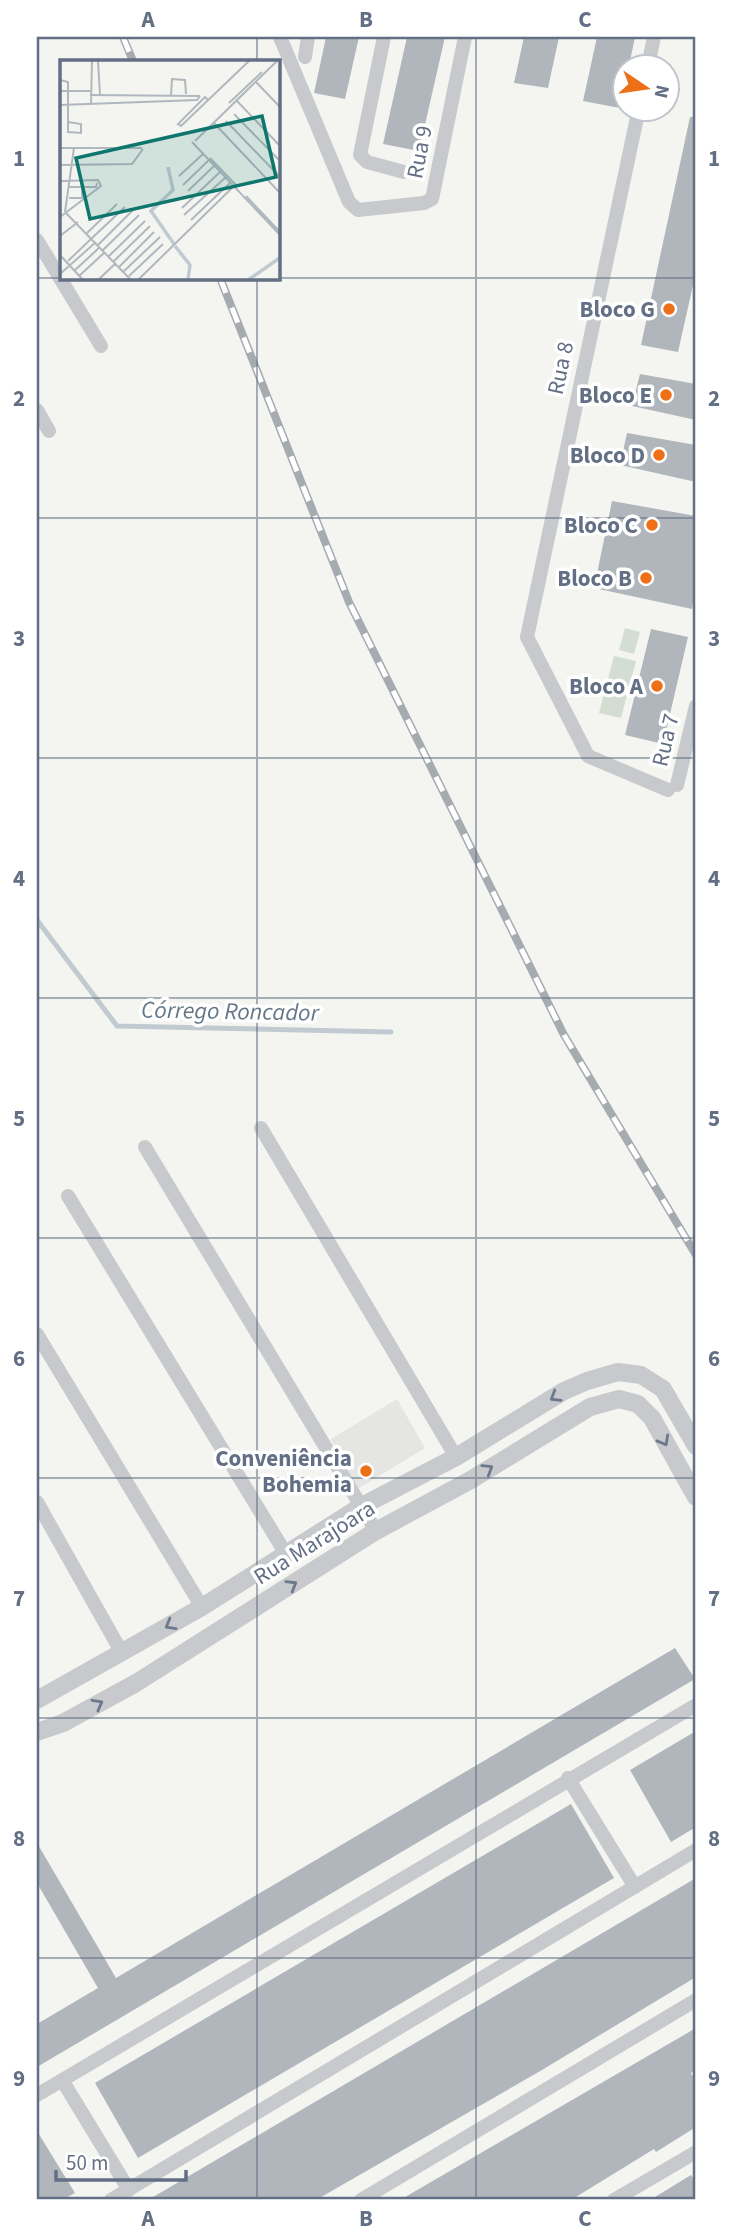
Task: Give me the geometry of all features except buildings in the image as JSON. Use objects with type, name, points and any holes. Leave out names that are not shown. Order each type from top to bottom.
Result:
[{"type":"street","name":"Rua 9","points":[[280,37],[354,209],[424,203],[432,199],[465,37]]},
{"type":"street","points":[[305,57],[308,37]]},
{"type":"street","points":[[384,37],[360,155],[367,162],[404,172]]},
{"type":"street","name":"Rua 8","points":[[636,122],[527,637],[588,755],[672,788]]},
{"type":"street","points":[[37,240],[60,277]]},
{"type":"street","points":[[62,280],[102,345]]},
{"type":"street","points":[[37,410],[49,431]]},
{"type":"street","name":"Rua 7","points":[[672,788],[696,706]]},
{"type":"street","points":[[261,1128],[456,1457]]},
{"type":"street","points":[[145,1147],[376,1531]]},
{"type":"street","points":[[68,1196],[286,1554]]},
{"type":"street","points":[[37,1334],[202,1607]]},
{"type":"street","points":[[696,1447],[663,1389],[641,1376],[618,1372],[619,1399],[638,1404],[652,1419],[696,1497]]},
{"type":"street","name":"Rua Marajoara","points":[[39,1694],[122,1653],[202,1607],[360,1507],[456,1457],[564,1391],[618,1372]]},
{"type":"street","name":"Rua Marajoara","points":[[37,1732],[63,1723],[136,1683],[376,1531],[469,1481],[590,1407],[619,1399]]},
{"type":"street","points":[[37,1502],[122,1653]]},
{"type":"street","points":[[37,2095],[696,1705]]},
{"type":"street","points":[[568,1779],[635,1887]]},
{"type":"street","points":[[110,2200],[696,1850]]},
{"type":"street","points":[[361,2200],[696,2000]]},
{"type":"street","points":[[62,2080],[129,2190]]},
{"type":"street","points":[[614,2200],[696,2152]]},
{"type":"shaded area","points":[[625,628],[640,632],[634,654],[619,650]]},
{"type":"shaded area","points":[[614,656],[636,661],[621,718],[599,713]]},
{"type":"shaded area","points":[[397,1399],[425,1448],[356,1490],[331,1439]]},
{"type":"waterway","name":"Córrego Roncador","points":[[37,920],[117,1026],[391,1032]]},
{"type":"railway","points":[[123,37],[133,60]]},
{"type":"railway","points":[[221,280],[349,602],[564,1035],[696,1255]]},
{"type":"place","name":"Bloco G","points":[[669,309]]},
{"type":"place","name":"Bloco E","points":[[666,395]]},
{"type":"place","name":"Bloco D","points":[[659,455]]},
{"type":"place","name":"Bloco C","points":[[652,525]]},
{"type":"place","name":"Bloco B","points":[[646,578]]},
{"type":"place","name":"Bloco A","points":[[657,686]]},
{"type":"place","name":"Conveniência Bohemia","points":[[366,1471]]}]
